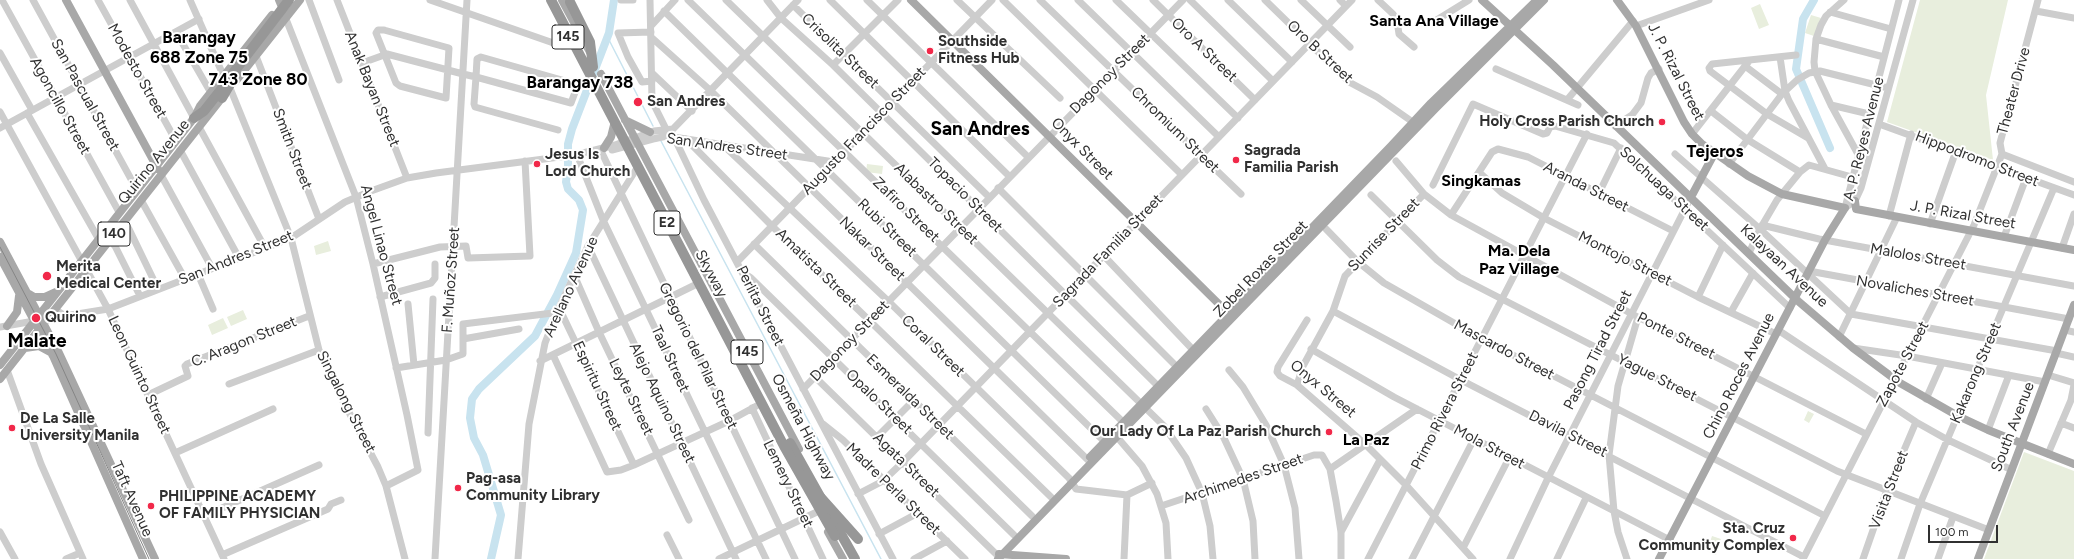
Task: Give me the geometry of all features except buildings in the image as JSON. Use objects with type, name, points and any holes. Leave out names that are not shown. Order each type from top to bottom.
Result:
[{"type":"highway","points":[[222,98],[233,78],[254,55],[295,0]]},
{"type":"highway","name":"Skyway","points":[[550,0],[784,446],[848,559]]},
{"type":"highway","name":"Skyway","points":[[559,0],[815,491],[855,559]]},
{"type":"highway","points":[[568,0],[590,42],[594,69]]},
{"type":"highway","points":[[197,122],[227,82],[283,1]]},
{"type":"highway","points":[[815,491],[858,539]]},
{"type":"main road","points":[[66,0],[161,175]]},
{"type":"main road","name":"Quirino Avenue","points":[[0,379],[56,310],[180,150],[197,122],[200,106],[211,93],[227,82],[254,55],[286,19],[300,0]]},
{"type":"main road","name":"Osmeña Highway","points":[[550,0],[573,46],[594,69]]},
{"type":"main road","name":"Osmeña Highway","points":[[562,0],[594,69],[625,120],[858,559]]},
{"type":"main road","name":"Onyx Street","points":[[911,0],[954,39],[1233,314]]},
{"type":"main road","name":"Onyx Street","points":[[918,0],[954,39]]},
{"type":"main road","name":"Kalayaan Avenue","points":[[1482,0],[1691,197],[1795,298],[1853,348],[1895,379],[1926,399],[1958,416],[1988,430],[2074,464]]},
{"type":"main road","name":"Zobel Roxas Street","points":[[1512,29],[1537,0]]},
{"type":"main road","name":"Zobel Roxas Street","points":[[1106,444],[1117,437],[1143,406],[1416,125],[1512,29],[1544,0]]},
{"type":"main road","name":"J. P. Rizal Street","points":[[1617,0],[1635,23],[1684,122],[1692,134],[1714,154],[1782,194],[1845,208]]},
{"type":"main road","name":"Angel Linao Street","points":[[283,1],[286,19]]},
{"type":"main road","name":"Quirino Avenue","points":[[0,365],[98,238],[176,141],[222,98],[227,82]]},
{"type":"main road","name":"Osmeña Highway","points":[[595,89],[775,432],[819,511],[848,559]]},
{"type":"main road","points":[[625,120],[650,132]]},
{"type":"main road","points":[[603,150],[611,137],[614,125]]},
{"type":"main road","name":"Pasong Tirad Street","points":[[1691,197],[1714,154]]},
{"type":"main road","name":"J. P. Rizal Street","points":[[1855,201],[1856,209],[2074,250]]},
{"type":"main road","name":"Chino Roces Avenue","points":[[1659,559],[1825,240],[1845,208]]},
{"type":"main road","name":"Taft Avenue","points":[[0,242],[29,294],[37,318]]},
{"type":"main road","name":"Taft Avenue","points":[[0,257],[18,291],[42,327],[154,559]]},
{"type":"main road","points":[[4,326],[16,316],[19,308],[18,291]]},
{"type":"main road","points":[[29,294],[34,297],[45,297],[58,291]]},
{"type":"main road","name":"South Avenue","points":[[1978,559],[2074,306]]},
{"type":"main road","name":"Taft Avenue","points":[[42,327],[53,356],[73,392],[142,559]]},
{"type":"main road","points":[[25,348],[39,346],[45,348],[53,356]]},
{"type":"main road","name":"Zobel Roxas Street","points":[[998,557],[1106,444],[1123,422],[1143,406]]},
{"type":"main road","name":"Zobel Roxas Street","points":[[998,557],[1014,535],[1050,497],[1071,480]]},
{"type":"main road","name":"Osmeña Highway","points":[[819,511],[843,559]]},
{"type":"main road","points":[[998,557],[1066,559]]},
{"type":"street","name":"Agoncillo Street","points":[[2,0],[119,212]]},
{"type":"street","name":"San Pascual Street","points":[[33,0],[137,190]]},
{"type":"street","name":"Modesto Street","points":[[98,0],[176,141]]},
{"type":"street","points":[[130,0],[265,248]]},
{"type":"street","name":"Singalong Street","points":[[190,0],[227,82],[291,238],[309,316],[319,350],[343,401],[366,441],[386,486],[404,558]]},
{"type":"street","points":[[309,0],[339,80]]},
{"type":"street","name":"Anak Bayan Street","points":[[337,0],[408,178]]},
{"type":"street","points":[[430,0],[466,14],[562,46],[573,46]]},
{"type":"street","name":"F. Muñoz Street","points":[[435,559],[467,0]]},
{"type":"street","points":[[621,0],[633,0]]},
{"type":"street","points":[[650,0],[652,101],[666,129]]},
{"type":"street","points":[[651,32],[664,11],[675,0]]},
{"type":"street","name":"Zafiro Street","points":[[688,0],[1031,331],[1123,422]]},
{"type":"street","name":"Alabastro Street","points":[[726,0],[1164,426],[1180,447],[1193,469],[1202,493],[1210,526],[1212,559]]},
{"type":"street","name":"Topacio Street","points":[[767,0],[781,18],[833,65],[1161,388]]},
{"type":"street","points":[[830,0],[1009,176]]},
{"type":"street","points":[[867,0],[1028,157]]},
{"type":"street","points":[[833,65],[898,0]]},
{"type":"street","points":[[957,0],[1060,98]]},
{"type":"street","name":"Augusto Francisco Street","points":[[737,262],[992,0]]},
{"type":"street","points":[[1003,0],[1182,175]]},
{"type":"street","name":"Chromium Street","points":[[1040,0],[1240,194]]},
{"type":"street","points":[[1078,0],[1219,137]]},
{"type":"street","points":[[1116,0],[1238,118]]},
{"type":"street","name":"Oro A Street","points":[[1152,0],[1255,100]]},
{"type":"street","name":"Dagonoy Street","points":[[803,389],[1050,134],[1183,0]]},
{"type":"street","points":[[1190,0],[1273,81]]},
{"type":"street","points":[[1228,0],[1292,62]]},
{"type":"street","name":"Oro B Street","points":[[1265,0],[1349,82],[1416,125]]},
{"type":"street","points":[[1301,0],[1350,47]]},
{"type":"street","points":[[1340,0],[1346,6]]},
{"type":"street","name":"Sagrada Familia Street","points":[[858,494],[883,481],[940,425],[1352,0]]},
{"type":"street","points":[[1378,0],[1393,14],[1399,34],[1414,47]]},
{"type":"street","points":[[1435,21],[1469,0]]},
{"type":"street","points":[[1567,100],[1635,23],[1708,0]]},
{"type":"street","name":"A. P. Reyes Avenue","points":[[1845,208],[1899,0]]},
{"type":"street","name":"A. P. Reyes Avenue","points":[[1845,208],[1855,201],[1861,188],[1913,0]]},
{"type":"street","name":"Theater Drive","points":[[2038,0],[2000,143],[2005,156],[2074,182]]},
{"type":"street","points":[[1842,1],[1830,12],[1821,25],[1814,48],[1815,71],[1830,105],[1859,156]]},
{"type":"street","points":[[635,141],[650,132],[675,127],[796,3]]},
{"type":"street","name":"Crisolita Street","points":[[796,3],[844,54],[989,197]]},
{"type":"street","name":"Rubi Street","points":[[664,11],[1012,350],[1106,444]]},
{"type":"street","points":[[2036,11],[2074,18]]},
{"type":"street","points":[[1830,12],[1892,25],[1906,25]]},
{"type":"street","points":[[3,126],[199,19]]},
{"type":"street","name":"Angel Linao Street","points":[[286,19],[356,197],[373,264],[418,469],[416,472],[386,486]]},
{"type":"street","points":[[378,30],[384,30],[447,46],[449,50],[449,70],[445,99],[398,85],[376,33],[378,30]]},
{"type":"street","points":[[176,32],[211,93]]},
{"type":"street","points":[[651,32],[618,33],[628,57],[642,82],[652,81]]},
{"type":"street","name":"Nakar Street","points":[[651,32],[772,153],[1089,461]]},
{"type":"street","points":[[1816,39],[1884,57]]},
{"type":"street","points":[[0,53],[29,112],[98,238]]},
{"type":"street","points":[[362,63],[384,54],[476,77],[571,103],[577,87],[576,84],[481,57],[477,60],[476,77],[475,107],[558,130]]},
{"type":"street","name":"Smith Street","points":[[254,55],[319,220]]},
{"type":"street","points":[[1796,55],[1747,64],[1712,64],[1709,66],[1710,71],[1767,114],[1808,138]]},
{"type":"street","points":[[1780,57],[1784,92],[1825,169]]},
{"type":"street","points":[[1747,64],[1784,92]]},
{"type":"street","points":[[1692,134],[1747,64]]},
{"type":"street","points":[[1496,69],[1578,105]]},
{"type":"street","points":[[1615,126],[1632,115],[1641,103],[1648,78],[1651,73],[1658,69]]},
{"type":"street","points":[[1729,164],[1784,92],[1799,79],[1815,71],[1888,88]]},
{"type":"street","points":[[652,73],[692,111]]},
{"type":"street","points":[[1874,95],[1885,98]]},
{"type":"street","name":"Solchuaga Street","points":[[1433,185],[1473,104],[1542,133],[1546,134],[1550,126],[1553,125],[1614,143],[1790,308]]},
{"type":"street","points":[[1830,105],[1869,114]]},
{"type":"street","points":[[1711,111],[1748,140],[1800,172]]},
{"type":"street","name":"Leon Guinto Street","points":[[0,112],[3,126],[82,259],[108,309],[223,557]]},
{"type":"street","name":"Hippodromo Street","points":[[1879,124],[1911,134],[2074,195]]},
{"type":"street","name":"Primo Rivera Street","points":[[1368,559],[1587,134]]},
{"type":"street","points":[[1888,216],[1911,134]]},
{"type":"street","name":"San Andres Street","points":[[56,310],[62,314],[72,315],[108,309],[291,238],[356,197],[408,178],[525,161],[573,156],[603,150],[635,141],[660,137],[674,137],[834,162]]},
{"type":"street","name":"Perlita Street","points":[[674,137],[742,272],[893,559]]},
{"type":"street","name":"Amatista Street","points":[[686,139],[772,226],[1050,497]]},
{"type":"street","name":"Coral Street","points":[[723,145],[790,207],[976,387],[1071,480],[1076,489],[1081,491],[1127,495]]},
{"type":"street","points":[[1599,193],[1621,148]]},
{"type":"street","points":[[180,150],[239,258]]},
{"type":"street","name":"Gregorio del Pilar Street","points":[[603,150],[620,194],[782,529],[795,559]]},
{"type":"street","name":"Aranda Street","points":[[1480,173],[1496,150],[1528,157],[1673,231]]},
{"type":"street","points":[[1930,224],[1956,151]]},
{"type":"street","name":"Malolos Street","points":[[1675,154],[1701,179],[1761,227],[2074,286]]},
{"type":"street","name":"Taal Street","points":[[573,156],[766,559]]},
{"type":"street","points":[[2005,156],[2006,170]]},
{"type":"street","name":"Zapote Street","points":[[1804,558],[1866,434],[1924,326],[1972,231],[1997,166],[2005,156]]},
{"type":"street","points":[[373,264],[440,247],[454,246],[468,248],[468,258],[530,256],[525,161]]},
{"type":"street","name":"Ponte Street","points":[[1396,161],[1424,194],[1452,215],[1635,316],[1866,434]]},
{"type":"street","points":[[1748,253],[1761,227],[1782,194],[1800,172],[1809,165],[1852,177]]},
{"type":"street","name":"Arellano Avenue","points":[[518,559],[529,424],[550,312],[574,275],[603,220],[637,168]]},
{"type":"street","points":[[1452,215],[1480,173]]},
{"type":"street","name":"Montojo Street","points":[[1480,173],[1502,193],[1544,218],[1698,297],[1777,332],[1916,422],[1948,440],[2012,470]]},
{"type":"street","points":[[161,175],[212,268]]},
{"type":"street","points":[[2004,237],[2026,178]]},
{"type":"street","points":[[998,188],[1179,369]]},
{"type":"street","name":"Kakarong Street","points":[[1901,559],[1920,504],[2018,276],[2054,188]]},
{"type":"street","name":"Sunrise Street","points":[[1297,384],[1312,349],[1333,311],[1342,280],[1357,261],[1424,194]]},
{"type":"street","name":"Yague Street","points":[[1371,195],[1448,269],[1503,299],[1845,475],[1888,490],[1920,504],[1989,530]]},
{"type":"street","name":"Pasong Tirad Street","points":[[1510,559],[1548,478],[1571,436],[1611,355],[1635,316],[1653,273],[1691,197]]},
{"type":"street","points":[[141,200],[185,279]]},
{"type":"street","points":[[2062,248],[2074,214]]},
{"type":"street","points":[[1839,337],[1898,218]]},
{"type":"street","points":[[123,222],[128,226],[158,289]]},
{"type":"street","points":[[1761,227],[1851,314],[1991,338],[2074,357]]},
{"type":"street","name":"Mascardo Street","points":[[1326,229],[1357,261],[1384,283],[1482,339],[1825,516]]},
{"type":"street","points":[[109,240],[115,246],[140,296]]},
{"type":"street","name":"Esmeralda Street","points":[[754,244],[1032,516]]},
{"type":"street","points":[[1698,297],[1723,245]]},
{"type":"street","name":"Alejo Aquino Street","points":[[588,246],[735,556]]},
{"type":"street","points":[[1104,256],[1196,352]]},
{"type":"street","points":[[380,297],[431,283],[435,278],[435,264]]},
{"type":"street","name":"Opalo Street","points":[[742,272],[751,278],[896,418],[1014,535]]},
{"type":"street","points":[[1731,312],[1753,273]]},
{"type":"street","name":"Novaliches Street","points":[[1808,273],[1866,282],[2069,319]]},
{"type":"street","points":[[198,274],[213,310]]},
{"type":"street","name":"Leyte Street","points":[[574,275],[599,332],[689,520]]},
{"type":"street","points":[[540,361],[697,284]]},
{"type":"street","points":[[428,432],[432,362],[433,299]]},
{"type":"street","points":[[408,304],[414,365]]},
{"type":"street","name":"Davila Street","points":[[1333,311],[1461,380],[1609,455],[1804,558]]},
{"type":"street","points":[[396,368],[446,360],[463,354],[463,324],[550,312]]},
{"type":"street","name":"Espiritu Street","points":[[550,312],[561,312],[634,465]]},
{"type":"street","name":"C. Aragon Street","points":[[148,395],[188,376],[185,366],[187,364],[309,316]]},
{"type":"street","points":[[1627,559],[1618,532],[1614,511],[1609,455],[1614,407],[1635,316]]},
{"type":"street","points":[[4,326],[37,318]]},
{"type":"street","name":"Onyx Street","points":[[1307,320],[1278,367],[1280,376],[1297,384],[1366,444],[1406,485],[1473,559]]},
{"type":"street","points":[[463,339],[519,329]]},
{"type":"street","points":[[2065,330],[2074,332]]},
{"type":"street","points":[[1853,348],[1942,362],[2009,375],[2047,379],[2074,384],[2073,400],[2061,423],[2048,454]]},
{"type":"street","name":"Mola Street","points":[[1312,349],[1509,458],[1670,540]]},
{"type":"street","points":[[229,384],[319,350]]},
{"type":"street","points":[[553,355],[607,472],[622,470],[634,465],[760,404]]},
{"type":"street","points":[[1926,399],[1942,362]]},
{"type":"street","points":[[7,370],[34,446],[82,556],[66,559]]},
{"type":"street","points":[[1229,370],[1243,387],[1263,418],[1284,466],[1295,508],[1298,559]]},
{"type":"street","points":[[1988,430],[2009,375]]},
{"type":"street","name":"Agata Street","points":[[815,377],[998,557]]},
{"type":"street","points":[[877,437],[914,400]]},
{"type":"street","name":"Lemery Street","points":[[752,408],[823,559]]},
{"type":"street","points":[[175,453],[273,409]]},
{"type":"street","points":[[1206,409],[1223,436],[1243,479],[1253,521],[1255,559]]},
{"type":"street","points":[[1341,559],[1341,532],[1330,468],[1418,409]]},
{"type":"street","name":"Madre Perla Street","points":[[820,421],[843,440],[883,481],[965,559]]},
{"type":"street","name":"Visita Street","points":[[1863,559],[1888,490],[1916,422]]},
{"type":"street","points":[[2061,423],[2074,428]]},
{"type":"street","points":[[1117,437],[1136,458],[1152,483],[1162,506],[1167,531],[1168,559]]},
{"type":"street","points":[[1412,559],[1474,439]]},
{"type":"street","name":"Archimedes Street","points":[[1162,506],[1314,455],[1324,456],[1330,468]]},
{"type":"street","points":[[1463,548],[1509,458]]},
{"type":"street","points":[[1341,532],[1380,460]]},
{"type":"street","points":[[204,516],[318,466]]},
{"type":"street","points":[[1124,559],[1127,495],[1152,483]]},
{"type":"street","points":[[1557,559],[1586,498]]},
{"type":"street","points":[[223,557],[328,509],[331,504],[341,500]]},
{"type":"street","points":[[719,559],[735,556],[757,541],[819,511]]},
{"type":"street","points":[[879,534],[918,513]]},
{"type":"street","points":[[1938,559],[1953,517]]},
{"type":"street","points":[[0,532],[3,546],[15,559]]},
{"type":"street","points":[[667,535],[678,559]]},
{"type":"street","points":[[914,559],[947,541]]},
{"type":"green space","points":[[1920,0],[2008,0],[1986,95],[1993,160],[1887,122]]},
{"type":"green space","points":[[1760,4],[1769,25],[1759,29],[1751,8]]},
{"type":"green space","points":[[1811,15],[1821,18],[1814,36],[1805,33]]},
{"type":"green space","points":[[867,164],[883,166],[882,174],[866,172]]},
{"type":"green space","points":[[328,241],[331,251],[316,255],[314,246]]},
{"type":"green space","points":[[243,310],[247,319],[231,326],[227,317]]},
{"type":"green space","points":[[223,318],[228,328],[212,335],[208,325]]},
{"type":"green space","points":[[1808,411],[1814,414],[1809,423],[1804,420]]},
{"type":"green space","points":[[2024,452],[2074,471],[2074,559],[1984,559]]},
{"type":"green space","points":[[1712,536],[1721,539],[1716,555],[1707,551]]},
{"type":"waterway","points":[[491,559],[501,515],[483,455],[474,438],[470,418],[472,399],[479,389],[535,336],[557,295],[576,253],[583,210],[579,200],[568,189],[566,182],[568,167],[568,144],[572,129],[609,33],[614,0]]},
{"type":"waterway","points":[[1814,0],[1803,19],[1796,69],[1830,148]]},
{"type":"waterway","points":[[607,36],[653,126]]},
{"type":"waterway","points":[[661,141],[881,559]]},
{"type":"tram line","points":[[0,247],[56,354],[149,559]]},
{"type":"place","name":"Southside Fitness Hub","points":[[930,51]]},
{"type":"place","name":"San Andres","points":[[638,102]]},
{"type":"place","name":"Holy Cross Parish Church","points":[[1662,122]]},
{"type":"place","name":"Sagrada Familia Parish","points":[[1236,160]]},
{"type":"place","name":"Jesus Is Lord Church","points":[[537,164]]},
{"type":"place","name":"Merita Medical Center","points":[[47,276]]},
{"type":"place","name":"Quirino","points":[[36,318]]},
{"type":"place","name":"De La Salle University Manila","points":[[12,428]]},
{"type":"place","name":"Our Lady Of La Paz Parish Church","points":[[1329,432]]},
{"type":"place","name":"Pag-asa Community Library","points":[[458,488]]},
{"type":"place","name":"PHILIPPINE ACADEMY OF FAMILY PHYSICIAN","points":[[151,506]]},
{"type":"place","name":"Sta. Cruz Community Complex","points":[[1793,538]]},
{"type":"district","name":"Santa Ana Village","points":[[1434,21]]},
{"type":"district","name":"Barangay 688 Zone 75","points":[[199,48]]},
{"type":"district","name":"743 Zone 80","points":[[258,80]]},
{"type":"district","name":"Barangay 738","points":[[580,83]]},
{"type":"district","name":"San Andres","points":[[980,129]]},
{"type":"district","name":"Tejeros","points":[[1715,152]]},
{"type":"district","name":"Singkamas","points":[[1481,181]]},
{"type":"district","name":"Ma. Dela Paz Village","points":[[1519,260]]},
{"type":"district","name":"Malate","points":[[37,341]]},
{"type":"district","name":"La Paz","points":[[1366,440]]}]
